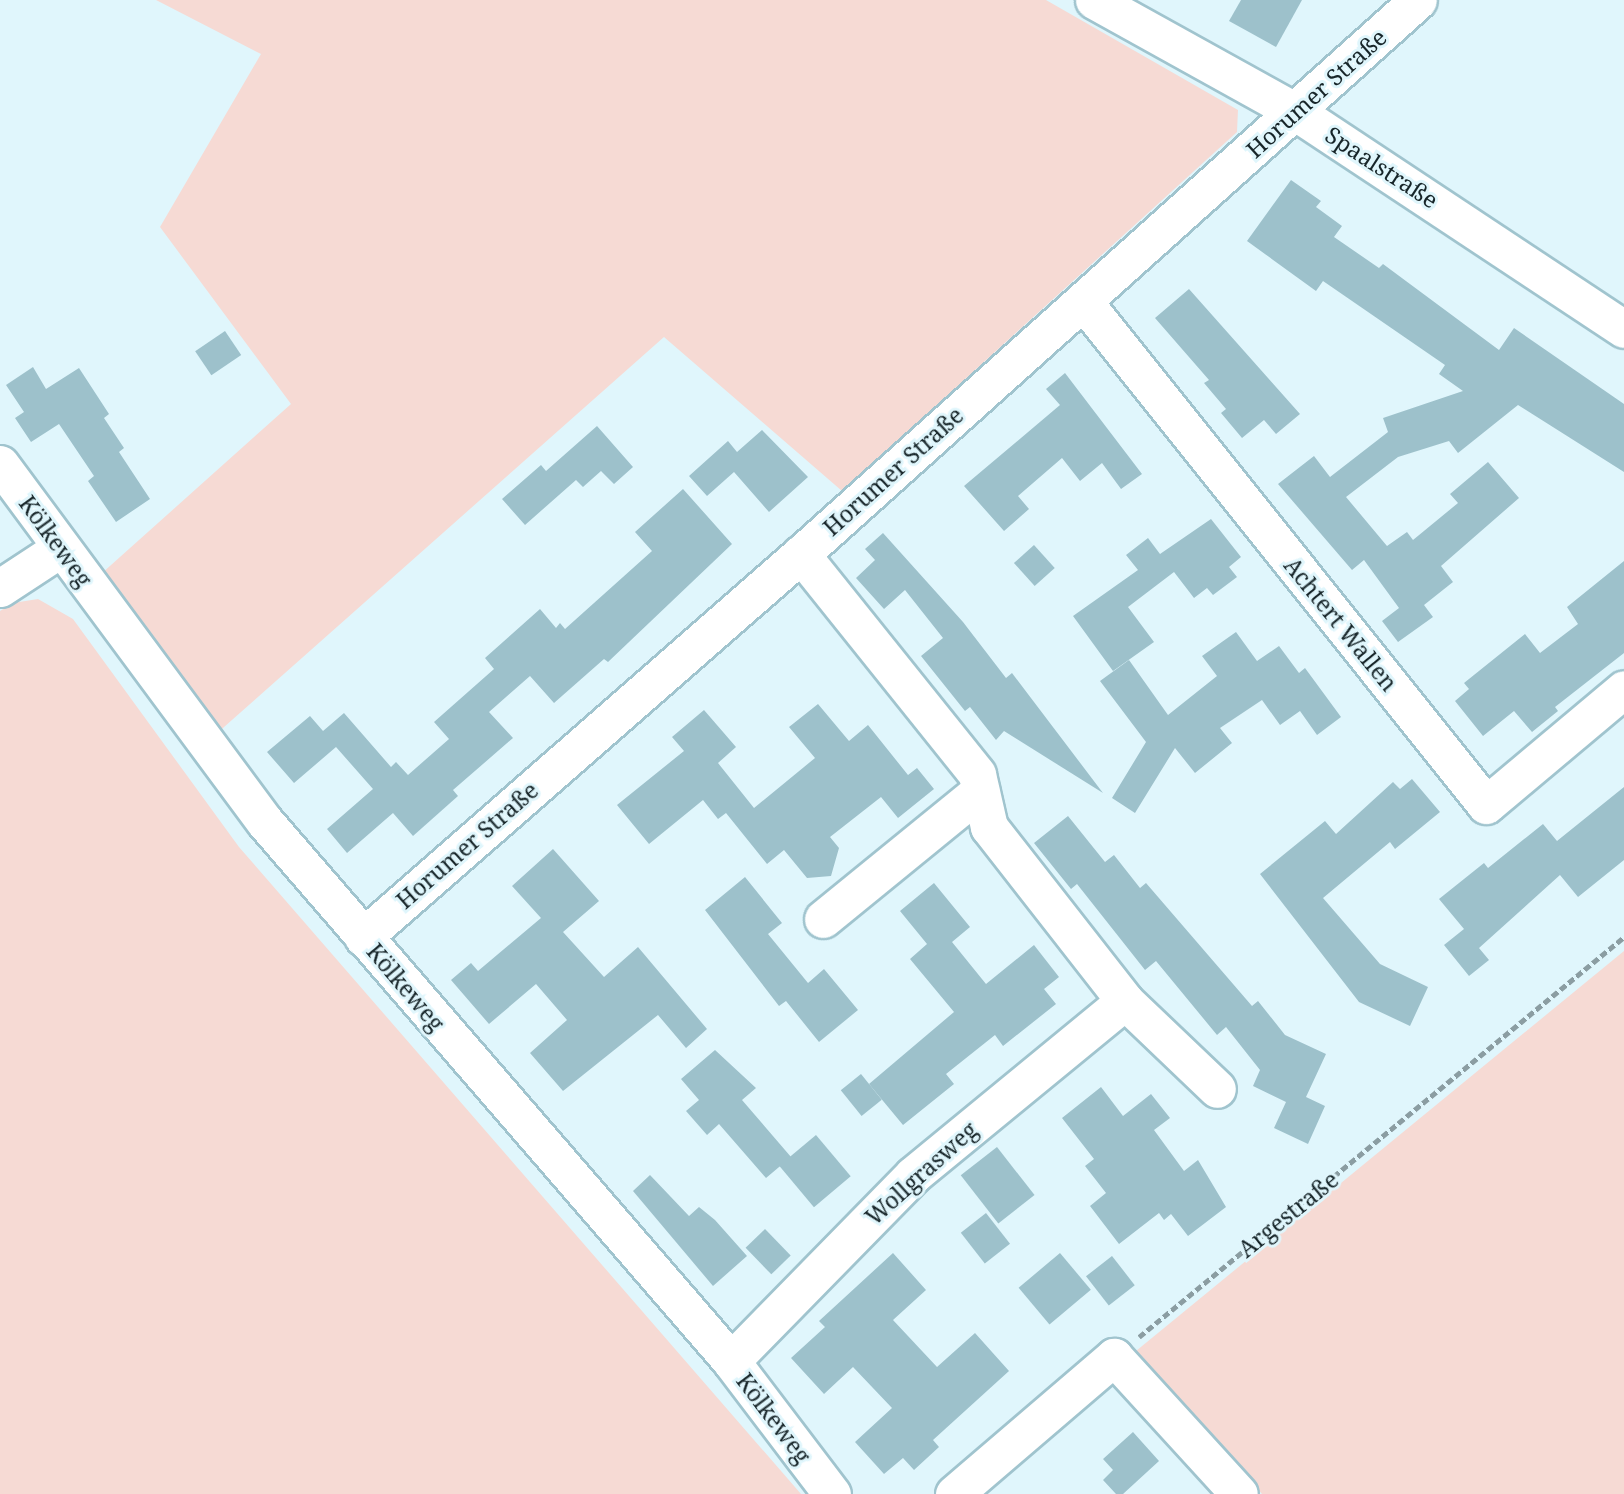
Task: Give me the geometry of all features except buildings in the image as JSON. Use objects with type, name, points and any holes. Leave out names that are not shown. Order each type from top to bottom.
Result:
[{"type":"street","name":"Spaalstraße","points":[[1094,0],[1296,112],[1624,329]]},
{"type":"street","name":"Horumer Straße","points":[[363,937],[801,554],[1418,0]]},
{"type":"street","name":"Achtert Wallen","points":[[1083,301],[1486,805],[1624,689]]},
{"type":"street","name":"Kölkeweg","points":[[0,464],[265,822],[732,1361],[832,1494]]},
{"type":"street","points":[[0,588],[61,548]]},
{"type":"street","points":[[801,554],[977,774],[989,827],[1125,1001],[1217,1089]]},
{"type":"street","points":[[823,919],[980,790]]},
{"type":"street","name":"Wollgrasweg","points":[[732,1361],[913,1175],[1125,1001]]},
{"type":"street","points":[[954,1494],[1114,1357],[1239,1494]]},
{"type":"path","name":"Argestraße","points":[[1114,1357],[1624,937]]},
{"type":"shaded area","points":[[156,0],[1046,0],[1238,110],[1237,132],[842,491],[664,337],[215,735],[101,574],[291,404],[160,227],[261,54]]},
{"type":"shaded area","points":[[38,599],[73,619],[239,847],[801,1494],[0,1494],[0,611],[13,603]]},
{"type":"shaded area","points":[[1624,951],[1624,1494],[1262,1494],[1136,1351]]}]
